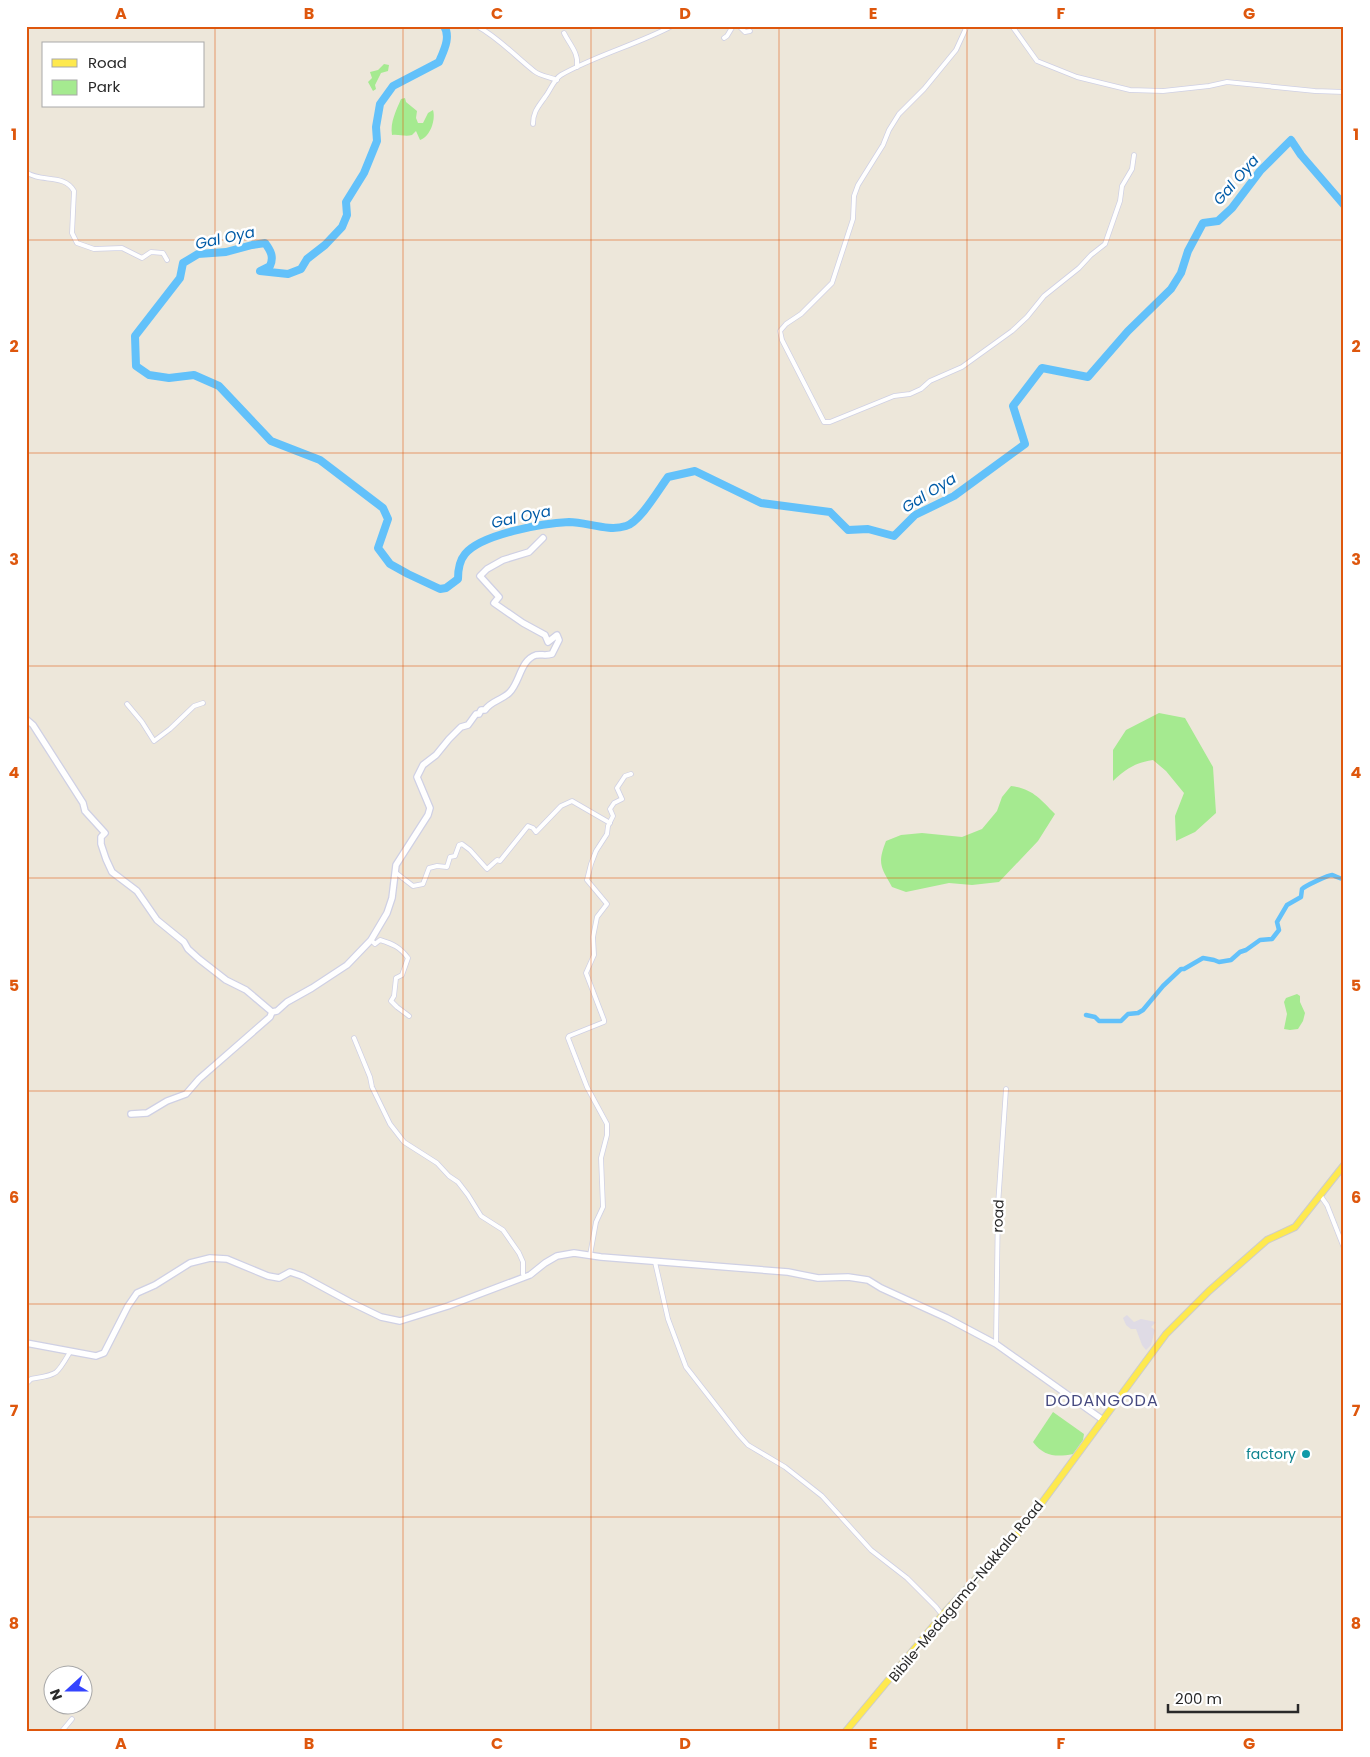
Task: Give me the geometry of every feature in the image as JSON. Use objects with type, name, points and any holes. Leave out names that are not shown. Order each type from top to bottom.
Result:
[{"type":"main road","points":[[272,1012],[277,1011],[287,1002],[348,965],[371,940],[392,898],[396,865],[428,815],[430,808],[417,777],[424,765],[436,755],[461,727],[468,725],[476,714],[479,714],[480,710],[485,710],[490,703],[504,698],[513,689],[525,664],[536,655],[546,656],[552,654],[559,640],[557,635],[548,642],[545,635],[523,623],[494,603],[499,597],[480,576],[503,560],[529,552],[543,538]]},
{"type":"main road","points":[[26,719],[33,725],[46,745],[83,803],[85,810],[105,833],[101,837],[101,844],[112,872],[137,891],[157,920],[184,942],[193,954],[226,980],[246,990],[272,1012]]},
{"type":"main road","points":[[131,1114],[147,1113],[167,1101],[186,1094],[199,1079],[270,1018],[272,1012]]},
{"type":"main road","name":"Bibile-Medagama-Nakkala Road","points":[[846,1731],[943,1616],[1024,1527],[1166,1334],[1209,1291],[1267,1240],[1294,1227],[1344,1166]]},
{"type":"main road","points":[[26,1342],[96,1356],[104,1353],[128,1306],[137,1293],[155,1286],[190,1263],[210,1258],[227,1259],[268,1276],[279,1278],[290,1272],[302,1276],[350,1302],[381,1316],[400,1321],[448,1306],[525,1277],[557,1256],[574,1253],[655,1262],[788,1272],[818,1278],[862,1278],[947,1318],[996,1344],[1103,1420]]},
{"type":"street","points":[[477,26],[506,45],[536,72],[557,80]]},
{"type":"street","points":[[533,124],[533,115],[560,76],[576,67],[649,38],[672,26]]},
{"type":"street","points":[[724,38],[732,26]]},
{"type":"street","points":[[739,26],[745,32],[750,31]]},
{"type":"street","points":[[967,26],[956,50],[929,84],[899,114],[889,130],[884,145],[858,185],[854,196],[853,218],[832,283],[801,314],[780,330],[782,340],[824,422],[830,422],[894,396],[910,394],[921,389],[930,381],[962,367],[1012,331],[1028,317],[1044,296],[1079,268],[1104,244],[1120,201],[1122,186],[1132,169],[1134,155]]},
{"type":"street","points":[[1012,26],[1037,61],[1077,77],[1122,88],[1164,91],[1227,82],[1344,92]]},
{"type":"street","points":[[564,33],[576,53],[578,60],[576,67]]},
{"type":"street","points":[[26,172],[32,176],[60,180],[71,185],[74,190],[72,233],[77,243],[94,249],[122,248],[142,258],[151,252],[163,253],[167,260]]},
{"type":"street","points":[[127,704],[142,722],[154,741],[170,729],[194,706],[203,702]]},
{"type":"street","points":[[590,1255],[596,1222],[603,1207],[601,1158],[607,1135],[607,1124],[587,1087],[568,1038],[604,1022],[586,973],[594,955],[593,937],[596,918],[607,904],[587,880],[596,851],[607,834],[613,816],[610,809],[622,799],[617,788],[625,776],[631,774]]},
{"type":"street","points":[[394,872],[413,886],[423,884],[429,868],[437,866],[447,867],[450,857],[455,856],[459,845],[462,844],[487,869],[497,860],[500,862],[528,826],[536,832],[561,806],[572,801],[610,823]]},
{"type":"street","points":[[371,940],[375,944],[380,940],[402,949],[408,958],[402,975],[396,978],[394,996],[391,1001],[409,1016]]},
{"type":"street","points":[[354,1038],[370,1077],[372,1087],[390,1124],[404,1142],[437,1163],[449,1176],[458,1182],[481,1216],[503,1230],[519,1253],[525,1277]]},
{"type":"street","name":"road","points":[[996,1344],[998,1205],[1006,1089]]},
{"type":"street","points":[[1320,1194],[1327,1205],[1344,1248]]},
{"type":"street","points":[[655,1262],[668,1319],[686,1367],[739,1435],[748,1445],[785,1467],[822,1496],[872,1550],[907,1578],[943,1616]]},
{"type":"street","points":[[26,1384],[31,1378],[49,1377],[55,1373],[62,1367],[70,1352]]},
{"type":"street","points":[[62,1731],[72,1719]]},
{"type":"shaded area","points":[[1127,1315],[1134,1322],[1141,1319],[1156,1322],[1151,1327],[1155,1330],[1151,1345],[1146,1350],[1136,1329],[1131,1329],[1126,1325],[1123,1318]]},
{"type":"green space","points":[[384,64],[389,65],[388,71],[381,73],[375,85],[376,89],[373,91],[368,82],[372,78],[370,72],[378,70]]},
{"type":"green space","points":[[405,98],[406,102],[417,111],[416,118],[418,123],[423,123],[428,113],[433,110],[434,118],[431,128],[427,135],[420,140],[416,131],[409,136],[392,135],[394,117],[401,99]]},
{"type":"green space","points":[[1159,713],[1185,718],[1213,767],[1216,813],[1195,832],[1176,841],[1175,816],[1184,793],[1166,771],[1153,760],[1132,767],[1113,781],[1113,750],[1126,730]]},
{"type":"green space","points":[[1011,786],[1031,792],[1055,814],[1038,841],[999,882],[972,885],[949,883],[906,892],[892,887],[881,865],[886,841],[901,835],[922,833],[962,837],[982,829],[997,811],[1002,797]]},
{"type":"green space","points":[[1297,994],[1300,996],[1300,1002],[1305,1013],[1303,1021],[1298,1029],[1284,1029],[1287,1014],[1284,1002],[1286,998]]},
{"type":"green space","points":[[1053,1412],[1084,1434],[1083,1440],[1073,1454],[1051,1455],[1042,1451],[1033,1442]]},
{"type":"waterway","name":"Gal Oya","points":[[444,26],[447,39],[439,62],[393,86],[380,104],[376,127],[377,141],[364,173],[346,202],[347,215],[342,227],[325,245],[307,259],[301,269],[288,274],[260,271],[270,266],[272,260],[270,251],[265,243],[226,252],[198,254],[183,263],[180,278],[135,336],[136,366],[149,375],[169,378],[194,375],[219,386],[271,441],[320,460],[383,508],[388,519],[378,548],[390,564],[440,589],[446,588],[458,579],[463,556],[473,547],[484,541],[498,535],[529,527],[558,523],[576,522],[612,528],[626,526],[643,512],[668,477],[695,471],[761,503],[830,512],[848,530],[868,529],[894,536],[915,515],[954,496],[1025,444],[1013,406],[1042,368],[1088,377],[1128,331],[1171,289],[1181,273],[1188,251],[1203,223],[1218,221],[1232,208],[1260,171],[1291,140],[1301,155],[1344,205]]},
{"type":"waterway","points":[[1086,1015],[1095,1017],[1099,1021],[1121,1021],[1128,1014],[1138,1013],[1181,969],[1203,958],[1219,962],[1231,960],[1260,940],[1272,939],[1279,930],[1277,922],[1287,905],[1301,897],[1302,889],[1330,875],[1344,879]]},
{"type":"place","name":"factory","points":[[1306,1454]]},
{"type":"district","name":"DODANGODA","points":[[1102,1400]]}]
